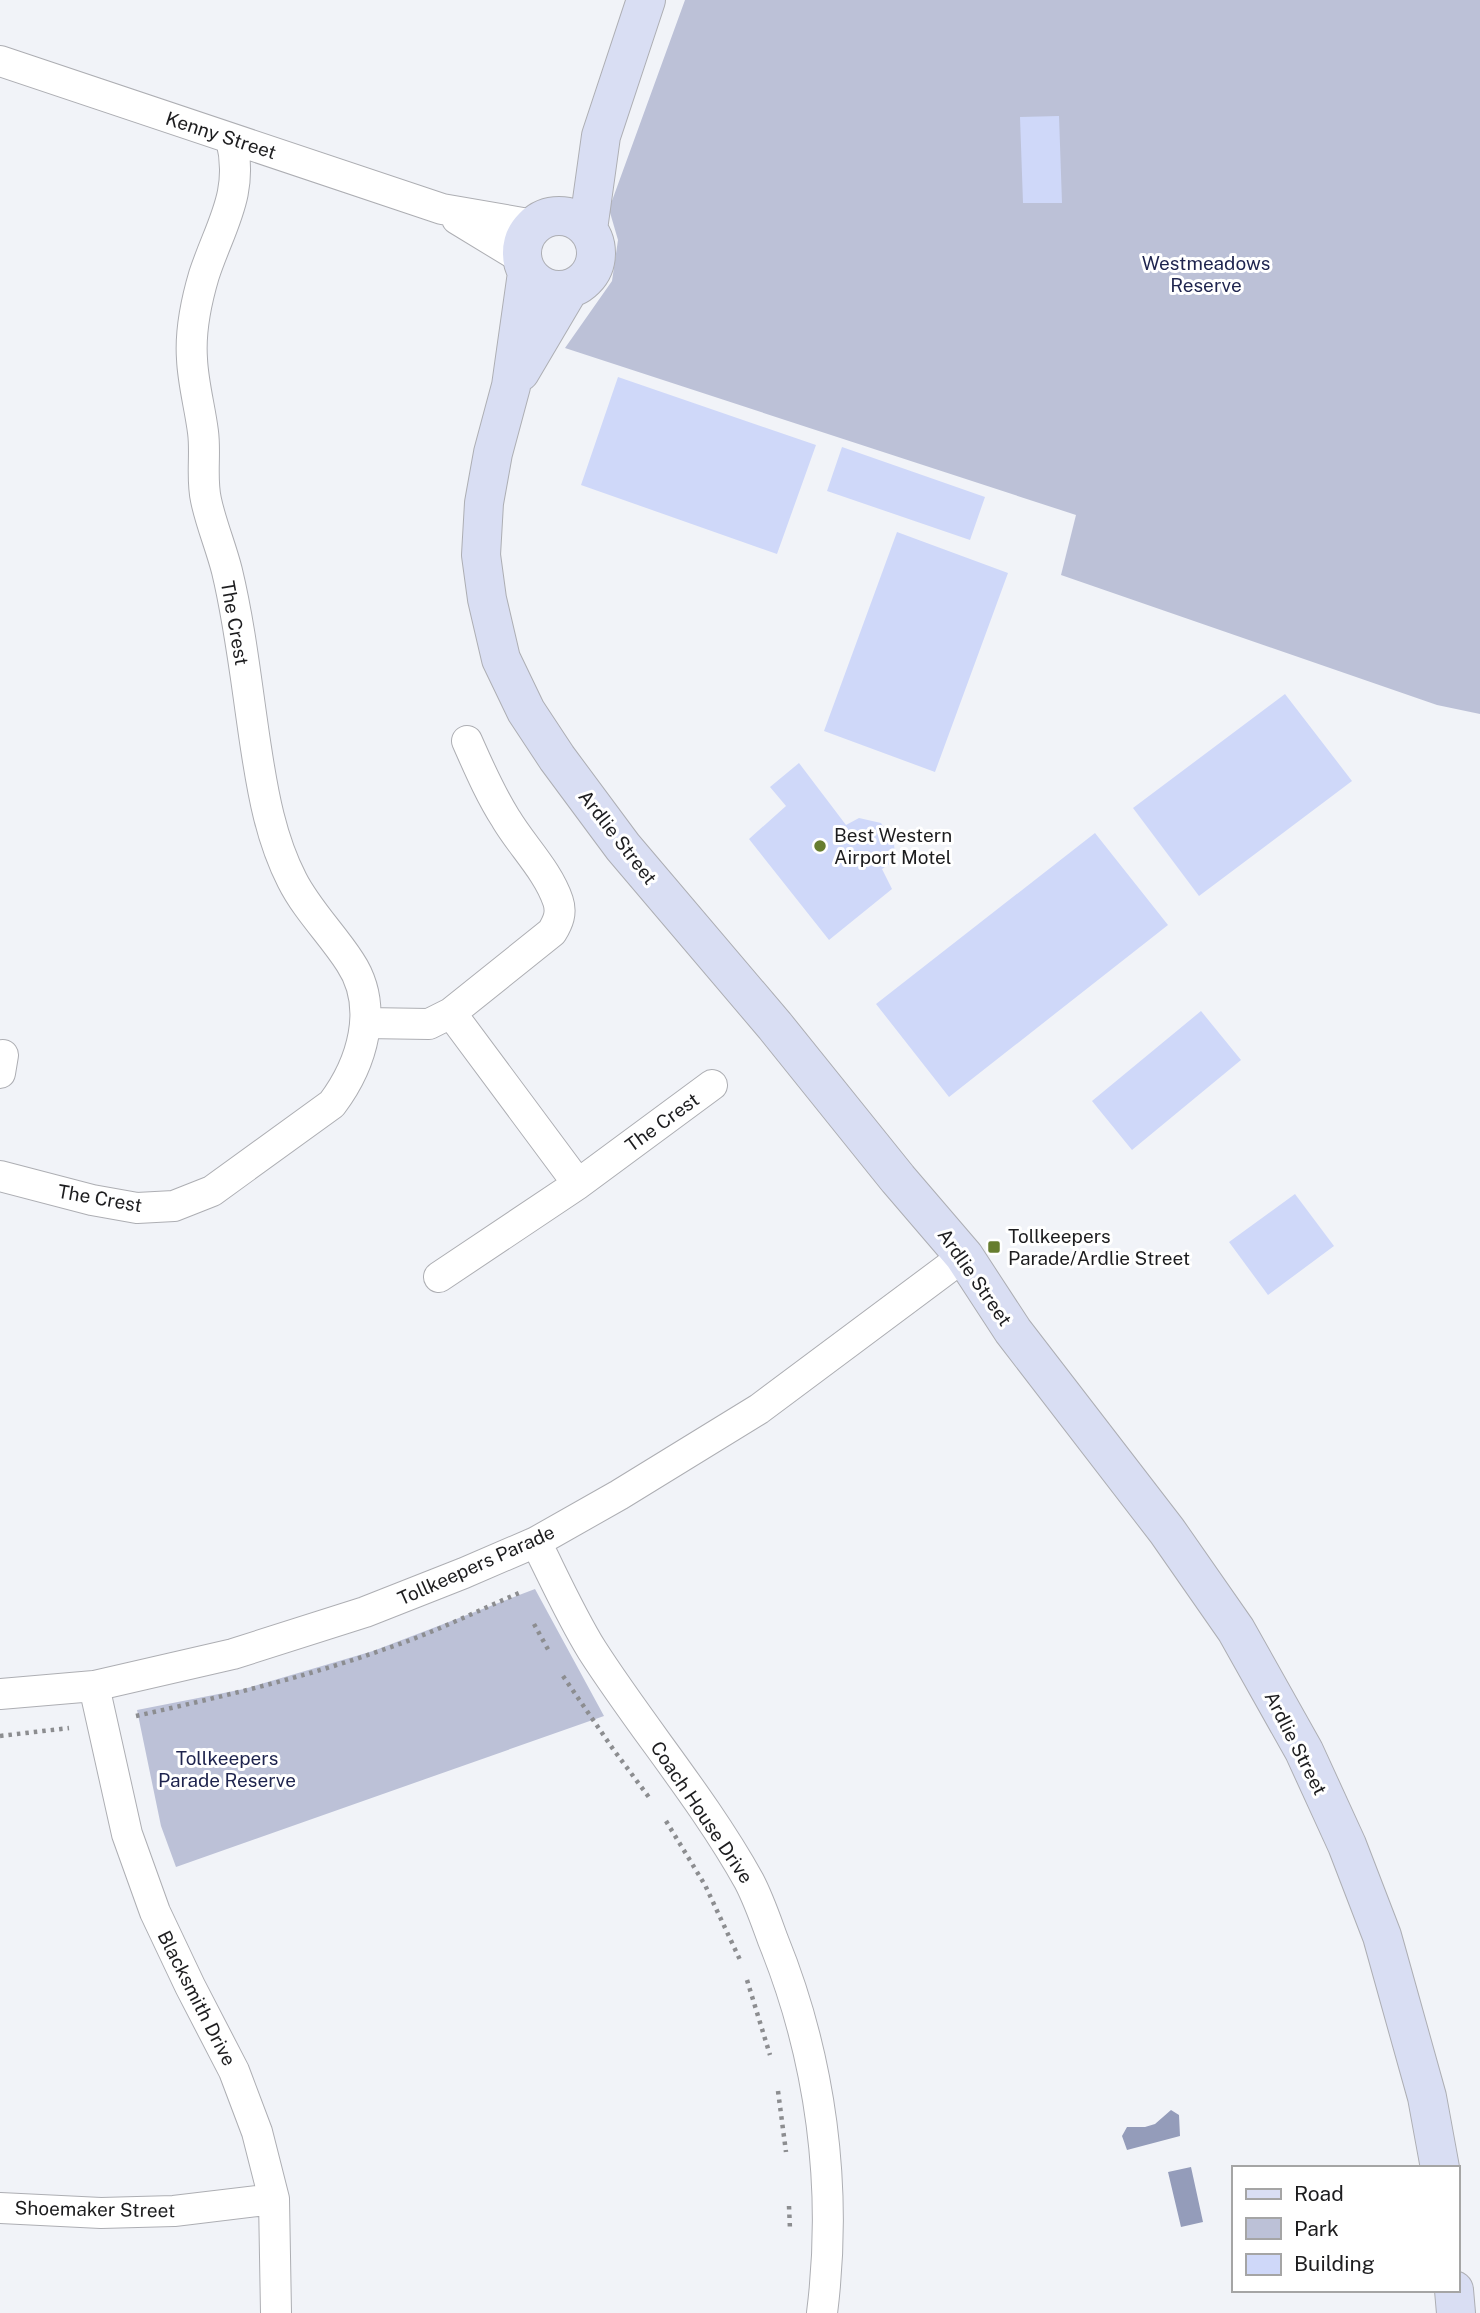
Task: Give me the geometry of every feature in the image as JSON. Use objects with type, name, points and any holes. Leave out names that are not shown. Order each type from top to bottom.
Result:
[{"type":"street","name":"Ardlie Street","points":[[646,0],[601,136],[545,240],[493,453],[484,503],[481,555],[487,599],[501,659],[526,711],[623,847],[775,1026],[898,1179],[964,1256],[1013,1331],[1167,1531],[1236,1630],[1304,1751],[1347,1845],[1382,1936],[1427,2097],[1440,2166]]},
{"type":"street","name":"Kenny Street","points":[[0,61],[442,209],[545,240]]},
{"type":"street","name":"The Crest","points":[[0,1176],[92,1200],[137,1208],[174,1206],[212,1191],[332,1104],[345,1087],[357,1061],[366,1023],[364,994],[352,964],[293,881],[271,828],[261,783],[233,601],[205,498],[204,436],[192,359],[194,316],[204,276],[231,205],[237,174],[231,139]]},
{"type":"street","name":"The Crest","points":[[231,205],[252,181],[282,155]]},
{"type":"street","name":"Ardlie Street","points":[[511,386],[569,289],[593,270],[596,248],[594,238],[545,240]]},
{"type":"street","points":[[545,240],[535,282],[545,288],[569,289]]},
{"type":"street","points":[[366,1023],[429,1024],[451,1013],[552,932],[560,914],[559,902],[548,879],[506,819],[482,776],[467,741]]},
{"type":"street","points":[[451,1013],[578,1184]]},
{"type":"street","name":"The Crest","points":[[439,1277],[578,1184],[712,1085]]},
{"type":"street","name":"Tollkeepers Parade","points":[[0,1695],[94,1686],[233,1654],[365,1612],[536,1542],[619,1495],[759,1409],[964,1256]]},
{"type":"street","name":"Coach House Drive","points":[[536,1542],[590,1647],[696,1797],[750,1883],[790,1981],[815,2076],[827,2170],[828,2262],[822,2313]]},
{"type":"street","name":"Blacksmith Drive","points":[[94,1686],[127,1834],[155,1912],[234,2071],[257,2132],[274,2199],[276,2313]]},
{"type":"street","name":"Shoemaker Street","points":[[0,2208],[102,2213],[174,2211],[274,2199]]},
{"type":"street","points":[[1454,2292],[1455,2313]]},
{"type":"path","points":[[0,1737],[52,1731],[196,1704],[284,1681],[373,1653],[519,1593],[525,1605]]},
{"type":"path","points":[[531,1617],[555,1662]]},
{"type":"path","points":[[562,1674],[655,1805]]},
{"type":"path","points":[[663,1816],[705,1885],[744,1970],[771,2059]]},
{"type":"path","points":[[777,2084],[787,2159]]},
{"type":"path","points":[[789,2199],[790,2240]]},
{"type":"green space","name":"Westmeadows Reserve","points":[[685,0],[1480,0],[1480,714],[1437,705],[1061,575],[1076,515],[565,348],[612,281],[618,240],[609,209]]},
{"type":"green space","name":"Tollkeepers Parade Reserve","points":[[535,1589],[604,1716],[176,1867],[161,1826],[137,1710],[244,1689],[373,1651]]},
{"type":"shaded area","points":[[1171,2110],[1179,2115],[1180,2136],[1127,2150],[1122,2136],[1127,2127],[1155,2124]]},
{"type":"shaded area","points":[[1191,2167],[1203,2222],[1181,2227],[1168,2172]]},
{"type":"building","points":[[1059,116],[1062,203],[1023,203],[1020,117]]},
{"type":"building","points":[[618,377],[816,445],[777,554],[581,485]]},
{"type":"building","points":[[842,447],[985,497],[970,540],[827,491]]},
{"type":"building","points":[[897,532],[1008,573],[935,772],[824,731]]},
{"type":"building","points":[[1285,694],[1352,781],[1199,896],[1133,808]]},
{"type":"building","points":[[799,763],[846,825],[859,818],[881,823],[894,842],[895,860],[882,869],[892,889],[829,940],[749,839],[786,806],[770,787]]},
{"type":"building","points":[[1095,833],[1168,925],[949,1097],[876,1004]]},
{"type":"building","points":[[1201,1011],[1241,1060],[1132,1150],[1092,1101]]},
{"type":"building","points":[[1295,1194],[1334,1246],[1268,1295],[1229,1242]]},
{"type":"place","name":"Best Western Airport Motel","points":[[820,846]]},
{"type":"place","name":"Tollkeepers Parade/Ardlie Street","points":[[994,1247]]}]
